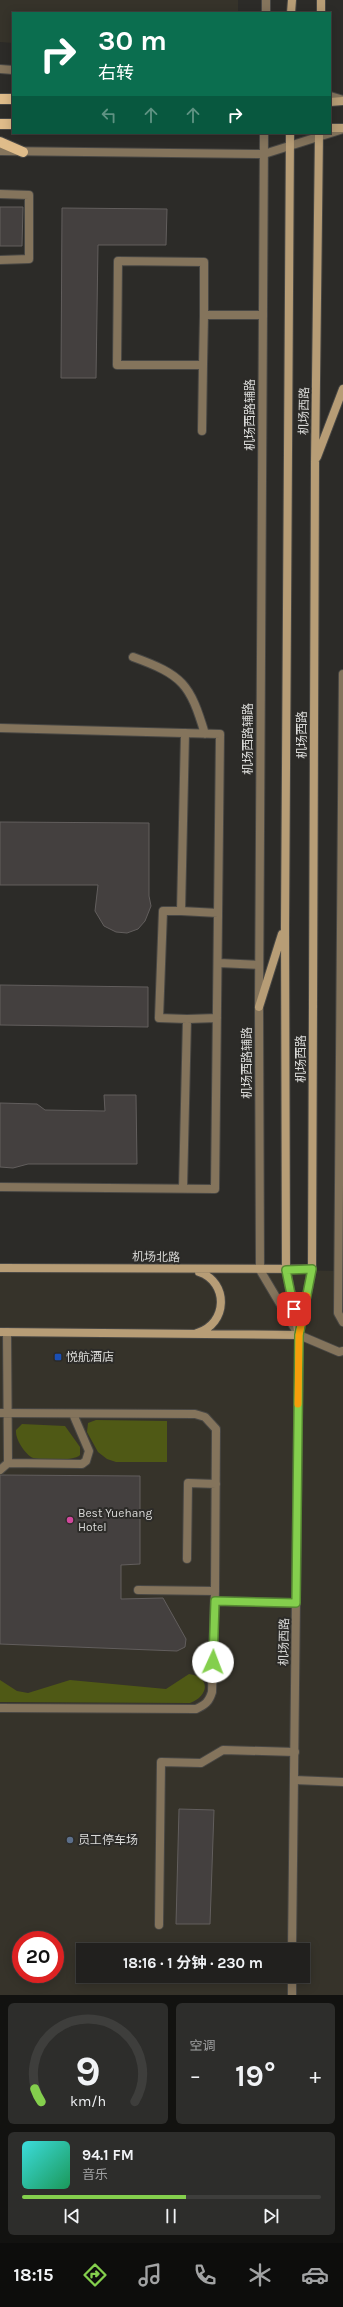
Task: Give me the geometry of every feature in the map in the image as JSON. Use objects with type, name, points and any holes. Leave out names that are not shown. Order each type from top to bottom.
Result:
[{"type":"main road","points":[[291,12],[292,0]]},
{"type":"main road","points":[[321,0],[321,12]]},
{"type":"main road","points":[[0,99],[12,99]]},
{"type":"main road","points":[[331,102],[343,101]]},
{"type":"main road","points":[[0,124],[12,124]]},
{"type":"main road","points":[[331,128],[343,129]]},
{"type":"main road","name":"机场西路","points":[[290,134],[285,927],[286,1270],[299,1335]]},
{"type":"main road","name":"机场西路","points":[[299,1335],[312,1269],[315,464],[319,135]]},
{"type":"main road","points":[[0,142],[23,152]]},
{"type":"main road","points":[[315,464],[343,389]]},
{"type":"main road","points":[[259,1006],[285,927]]},
{"type":"main road","name":"机场北路","points":[[0,1268],[193,1270],[312,1269]]},
{"type":"main road","points":[[190,1334],[206,1330],[218,1319],[222,1303],[219,1287],[208,1275],[193,1270]]},
{"type":"main road","points":[[3,1332],[299,1335]]},
{"type":"street","points":[[266,0],[266,12]]},
{"type":"street","points":[[0,69],[12,70]]},
{"type":"street","points":[[331,96],[343,101]]},
{"type":"street","points":[[331,132],[343,129]]},
{"type":"street","name":"机场西路辅路","points":[[260,1270],[259,965],[264,134]]},
{"type":"street","points":[[0,151],[264,154],[319,135]]},
{"type":"street","points":[[0,194],[29,195],[29,260],[0,260]]},
{"type":"street","points":[[202,431],[204,315],[204,262],[118,262],[117,365],[203,365]]},
{"type":"street","points":[[204,315],[263,316]]},
{"type":"street","points":[[133,657],[163,667],[186,686],[196,705],[205,734]]},
{"type":"street","points":[[343,674],[341,1189],[338,1313],[343,1322]]},
{"type":"street","points":[[0,728],[220,734],[218,913],[219,963],[215,1189],[0,1187]]},
{"type":"street","points":[[181,911],[185,733]]},
{"type":"street","points":[[217,1018],[159,1018],[163,910],[218,913]]},
{"type":"street","points":[[219,963],[259,965]]},
{"type":"street","points":[[183,1188],[187,1019]]},
{"type":"street","points":[[260,1270],[299,1335],[339,1352],[343,1351]]},
{"type":"street","points":[[3,1332],[3,1414],[8,1463]]},
{"type":"street","name":"机场西路","points":[[292,1943],[299,1335]]},
{"type":"street","points":[[0,1708],[196,1709],[210,1700],[212,1692],[215,1601],[216,1429],[206,1417],[195,1414],[3,1414]]},
{"type":"street","points":[[0,1470],[8,1463],[82,1464],[86,1461],[89,1451],[73,1414]]},
{"type":"street","points":[[186,1559],[188,1483],[216,1484]]},
{"type":"street","points":[[138,1590],[215,1591]]},
{"type":"street","points":[[215,1601],[296,1603]]},
{"type":"street","points":[[159,1925],[161,1762],[201,1763],[224,1750],[294,1752]]},
{"type":"street","points":[[294,1780],[343,1782]]},
{"type":"street","points":[[292,1983],[292,1995]]},
{"type":"shaded area","points":[[0,0],[238,0],[238,12],[12,12],[12,43],[0,42]]},
{"type":"shaded area","points":[[0,1266],[343,1271],[343,1995],[0,1995]]},
{"type":"green space","points":[[96,1420],[167,1421],[167,1462],[116,1462],[107,1459],[98,1452],[87,1432],[88,1423]]},
{"type":"green space","points":[[22,1424],[65,1426],[80,1447],[80,1455],[77,1457],[56,1460],[31,1457],[23,1449],[16,1434],[16,1430]]},
{"type":"green space","points":[[189,1674],[201,1679],[205,1687],[201,1696],[190,1703],[0,1702],[0,1680],[17,1691],[28,1693],[70,1680],[166,1689]]},
{"type":"building","points":[[0,207],[23,207],[22,246],[0,246]]},
{"type":"building","points":[[62,208],[167,209],[166,245],[98,245],[96,378],[61,378]]},
{"type":"building","points":[[0,822],[149,823],[149,896],[151,906],[145,921],[138,929],[127,933],[116,932],[104,926],[95,911],[98,885],[0,885]]},
{"type":"building","points":[[0,985],[148,987],[148,1027],[0,1025]]},
{"type":"building","points":[[104,1095],[136,1095],[137,1164],[28,1164],[13,1168],[0,1167],[0,1103],[37,1104],[45,1110],[105,1111]]},
{"type":"building","name":"Best Yuehang Hotel","points":[[0,1475],[140,1476],[140,1564],[121,1565],[121,1599],[163,1598],[186,1639],[185,1647],[177,1651],[0,1644]]},
{"type":"building","points":[[179,1809],[214,1810],[210,1924],[176,1924]]},
{"type":"slow traffic","points":[[298,1404],[299,1335],[307,1296]]},
{"type":"place","name":"悦航酒店","points":[[58,1357]]},
{"type":"place","name":"Best Yuehang Hotel","points":[[70,1520]]},
{"type":"place","name":"员工停车场","points":[[70,1840]]},
{"type":"route","points":[[213,1662],[215,1601],[296,1603],[299,1335],[312,1269],[286,1270],[294,1309]]}]
